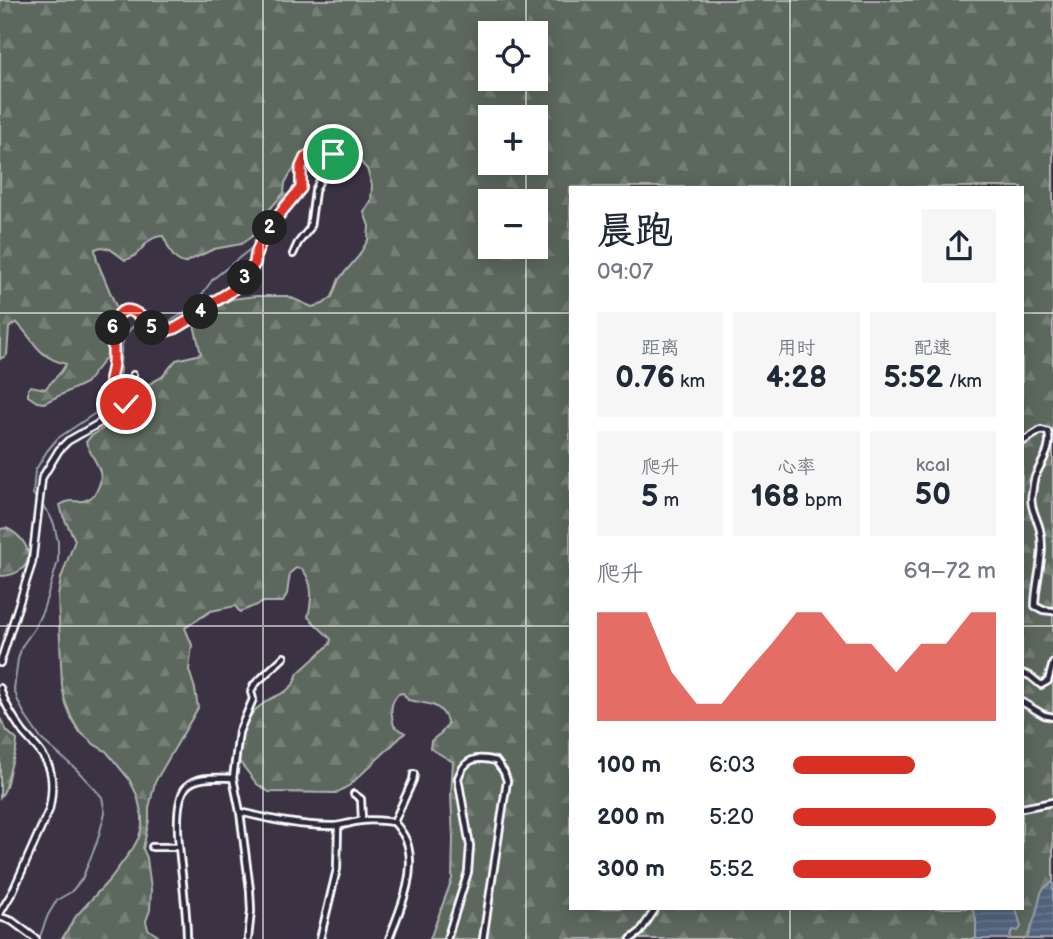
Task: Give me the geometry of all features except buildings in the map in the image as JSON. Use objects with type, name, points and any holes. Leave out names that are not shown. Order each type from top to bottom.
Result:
[{"type":"street","points":[[127,387],[110,379],[114,322],[122,312],[128,310],[137,313],[159,333],[176,328],[230,292],[243,281],[255,263],[260,244],[274,221],[301,188],[301,167],[305,158],[317,149],[331,152],[333,158],[315,191],[310,228],[293,254]]},
{"type":"street","points":[[0,663],[32,563],[42,478],[59,450],[68,441],[126,404],[127,387],[133,375]]},
{"type":"street","points":[[1024,441],[1041,430],[1048,432],[1050,436],[1048,454],[1035,478],[1030,501],[1042,542],[1035,606],[1053,611]]},
{"type":"street","points":[[248,939],[250,890],[233,778],[239,732],[253,699],[251,692],[254,685],[284,657]]},
{"type":"street","points":[[1024,674],[1041,685],[1048,681],[1053,663]]},
{"type":"street","points":[[0,688],[8,709],[44,756],[52,781],[52,798],[47,815],[0,915],[34,938]]},
{"type":"street","points":[[1024,703],[1053,717]]},
{"type":"street","points":[[447,939],[468,872],[470,846],[458,778],[467,762],[477,759],[496,761],[505,772],[507,780],[483,939]]},
{"type":"street","points":[[394,822],[414,774]]},
{"type":"street","points":[[187,939],[178,847],[178,816],[184,789],[204,778],[233,778]]},
{"type":"street","points":[[354,794],[361,799],[362,820]]},
{"type":"street","points":[[1024,808],[1053,802]]},
{"type":"street","points":[[240,812],[287,824],[307,826],[338,826],[362,820],[394,822],[405,836],[410,860],[405,893],[389,939]]},
{"type":"street","points":[[320,939],[337,869],[338,826]]},
{"type":"street","points":[[152,848],[178,847]]},
{"type":"street","points":[[631,939],[640,932],[655,910]]},
{"type":"green space","points":[[0,0],[1053,0],[1053,939],[430,939],[452,879],[453,762],[430,748],[431,741],[448,724],[438,708],[408,700],[403,693],[398,694],[392,705],[392,717],[394,726],[405,733],[350,785],[336,793],[269,792],[257,784],[239,761],[243,727],[255,710],[293,685],[298,673],[330,644],[331,639],[308,617],[310,586],[306,574],[302,569],[296,568],[290,573],[283,602],[264,602],[240,612],[235,606],[211,611],[185,628],[192,645],[189,670],[198,708],[155,782],[143,849],[147,858],[151,889],[150,910],[146,921],[148,929],[158,936],[158,939],[62,939],[76,916],[110,879],[133,848],[139,837],[142,816],[137,795],[129,779],[106,751],[79,731],[65,701],[58,596],[61,578],[75,540],[60,505],[68,501],[88,499],[98,488],[101,476],[86,442],[91,436],[129,411],[136,402],[139,391],[162,377],[176,360],[201,354],[194,325],[207,311],[232,299],[256,296],[287,296],[312,307],[323,304],[332,297],[339,279],[358,257],[368,240],[369,226],[364,212],[371,201],[372,185],[367,169],[358,159],[347,153],[316,150],[305,156],[290,174],[284,193],[262,218],[255,234],[241,244],[214,249],[184,263],[173,256],[163,236],[151,239],[135,255],[125,260],[110,249],[95,249],[97,261],[118,311],[117,332],[111,351],[86,383],[44,403],[28,396],[28,389],[31,386],[45,389],[66,364],[42,353],[16,322],[9,328],[7,355],[0,359]]},
{"type":"green space","points":[[6,528],[23,541],[28,557],[21,570],[0,576],[0,529]]},
{"type":"green space","points":[[0,718],[7,731],[17,740],[6,787],[0,797]]},
{"type":"water","points":[[1053,882],[1053,939],[1027,939],[1041,893]]},
{"type":"water","points":[[973,910],[1017,910],[1021,927],[1018,931],[1011,932],[1010,939],[976,939],[976,919]]},
{"type":"waterway","points":[[150,322],[169,322],[184,313],[213,279],[254,246],[285,194]]},
{"type":"waterway","points":[[119,381],[124,338],[128,331],[144,322]]},
{"type":"waterway","points":[[38,501],[33,494],[35,471],[47,451],[58,438],[97,412],[113,396],[117,387]]},
{"type":"waterway","points":[[39,939],[57,900],[71,892],[82,879],[105,813],[102,797],[76,769],[41,739],[26,717],[14,689],[22,646],[43,610],[58,561],[54,524],[42,505]]},
{"type":"route","points":[[126,404],[131,389],[110,380],[114,322],[122,312],[128,310],[137,313],[159,333],[176,328],[230,292],[250,272],[260,244],[281,211],[301,188],[301,167],[305,158],[317,149],[333,154]]}]
